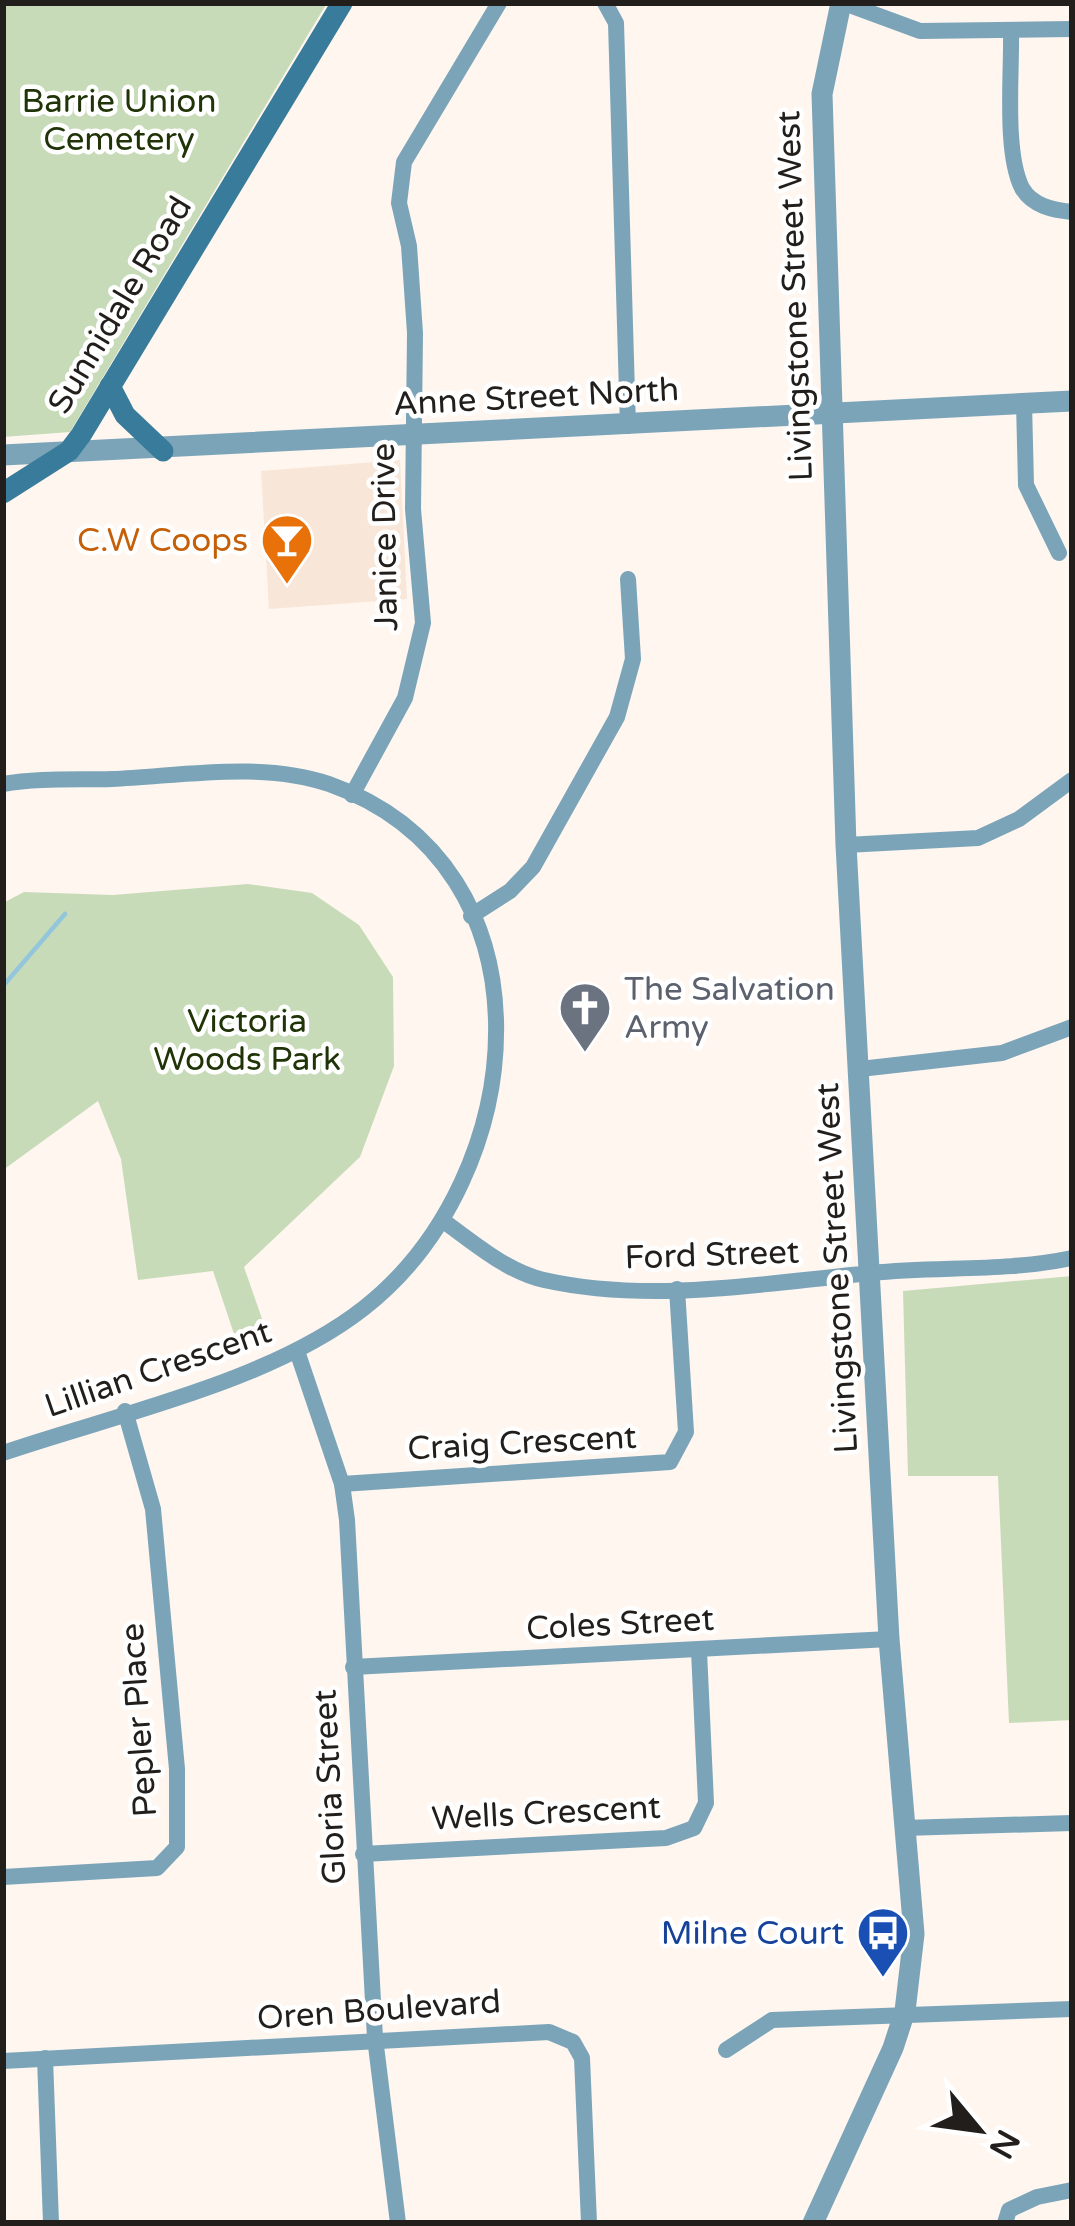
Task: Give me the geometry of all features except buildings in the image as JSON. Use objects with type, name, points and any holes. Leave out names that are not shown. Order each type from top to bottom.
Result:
[{"type":"main road","name":"Sunnidale Road","points":[[3,493],[70,451],[342,3]]},
{"type":"main road","points":[[110,386],[124,415],[163,451]]},
{"type":"street","name":"Janice Drive","points":[[352,795],[405,698],[424,623],[412,437],[416,333],[409,246],[399,203],[404,162],[499,3]]},
{"type":"street","points":[[605,3],[616,23],[628,426]]},
{"type":"street","points":[[843,3],[920,31],[1072,29]]},
{"type":"street","name":"Livingstone Street West","points":[[813,2223],[882,2074],[904,2012],[914,1934],[889,1639],[846,845],[822,94],[843,3]]},
{"type":"street","points":[[1011,32],[1014,159],[1023,191],[1047,209],[1072,212]]},
{"type":"street","name":"Anne Street North","points":[[3,455],[163,451],[831,410],[1072,401]]},
{"type":"street","points":[[1024,403],[1026,485],[1059,553]]},
{"type":"street","points":[[471,916],[510,891],[533,867],[617,717],[633,659],[628,579]]},
{"type":"street","name":"Lillian Crescent","points":[[3,784],[278,773],[352,795],[420,842],[455,884],[496,988],[493,1097],[483,1138],[442,1220],[368,1305],[298,1354],[3,1453]]},
{"type":"street","points":[[846,845],[978,838],[1019,819],[1072,781]]},
{"type":"street","points":[[860,1070],[1001,1053],[1072,1027]]},
{"type":"street","name":"Ford Street","points":[[442,1220],[493,1256],[540,1279],[608,1289],[785,1285],[872,1272],[1037,1265],[1072,1258]]},
{"type":"street","name":"Craig Crescent","points":[[342,1484],[670,1462],[686,1432],[677,1289]]},
{"type":"street","name":"Gloria Street","points":[[298,1354],[342,1484],[375,2038],[398,2223]]},
{"type":"street","name":"Pepler Place","points":[[3,1876],[157,1868],[177,1847],[177,1768],[153,1509],[125,1412]]},
{"type":"street","name":"Coles Street","points":[[353,1666],[889,1639]]},
{"type":"street","name":"Wells Crescent","points":[[363,1854],[666,1838],[694,1828],[706,1803],[698,1651]]},
{"type":"street","points":[[904,1828],[1072,1822]]},
{"type":"street","points":[[726,2050],[772,2020],[1072,2009]]},
{"type":"street","name":"Oren Boulevard","points":[[3,2061],[534,2030],[573,2042],[582,2058],[590,2223]]},
{"type":"street","points":[[45,2059],[51,2223]]},
{"type":"street","points":[[1005,2223],[1010,2210],[1037,2197],[1072,2191]]},
{"type":"shaded area","points":[[400,460],[407,599],[269,609],[261,471]]},
{"type":"green space","name":"Barrie Union Cemetery","points":[[3,3],[327,3],[70,432],[3,437]]},
{"type":"green space","name":"Victoria Woods Park","points":[[248,884],[312,893],[359,925],[393,977],[394,1066],[360,1157],[244,1267],[267,1333],[237,1343],[213,1271],[138,1280],[121,1159],[98,1101],[3,1170],[3,903],[24,892],[113,895]]},
{"type":"green space","points":[[1072,1276],[1072,1720],[1009,1723],[998,1476],[908,1476],[903,1291]]},
{"type":"waterway","points":[[3,986],[65,914]]},
{"type":"place","name":"C.W Coops","points":[[287,586]]},
{"type":"place","name":"The Salvation Army","points":[[585,1054]]},
{"type":"place","name":"Milne Court","points":[[883,1979]]}]
